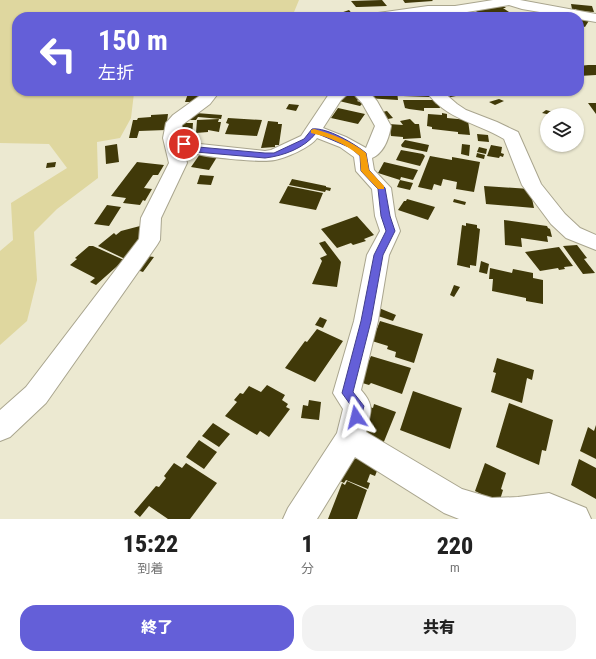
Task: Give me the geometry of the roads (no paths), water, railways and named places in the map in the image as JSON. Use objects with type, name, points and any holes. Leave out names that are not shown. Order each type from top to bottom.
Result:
[{"type":"street","points":[[414,12],[428,10],[454,10],[508,0],[567,12]]},
{"type":"street","points":[[584,16],[596,18]]},
{"type":"street","points":[[0,428],[36,395],[149,240],[151,218],[178,163],[172,138],[174,123],[206,100],[209,96]]},
{"type":"street","points":[[172,138],[196,150],[265,156],[275,155],[307,140],[336,96]]},
{"type":"street","points":[[364,96],[369,101],[383,126],[373,151],[364,155]]},
{"type":"street","points":[[437,96],[452,110],[512,136],[532,184],[558,220],[573,232],[596,243]]},
{"type":"street","points":[[299,519],[350,438],[358,406],[347,393],[366,321],[378,255],[390,231],[385,216],[382,188],[365,171],[364,155],[353,146],[327,134],[314,131]]},
{"type":"street","points":[[350,438],[455,502],[492,514],[518,513],[549,509],[575,519]]}]
